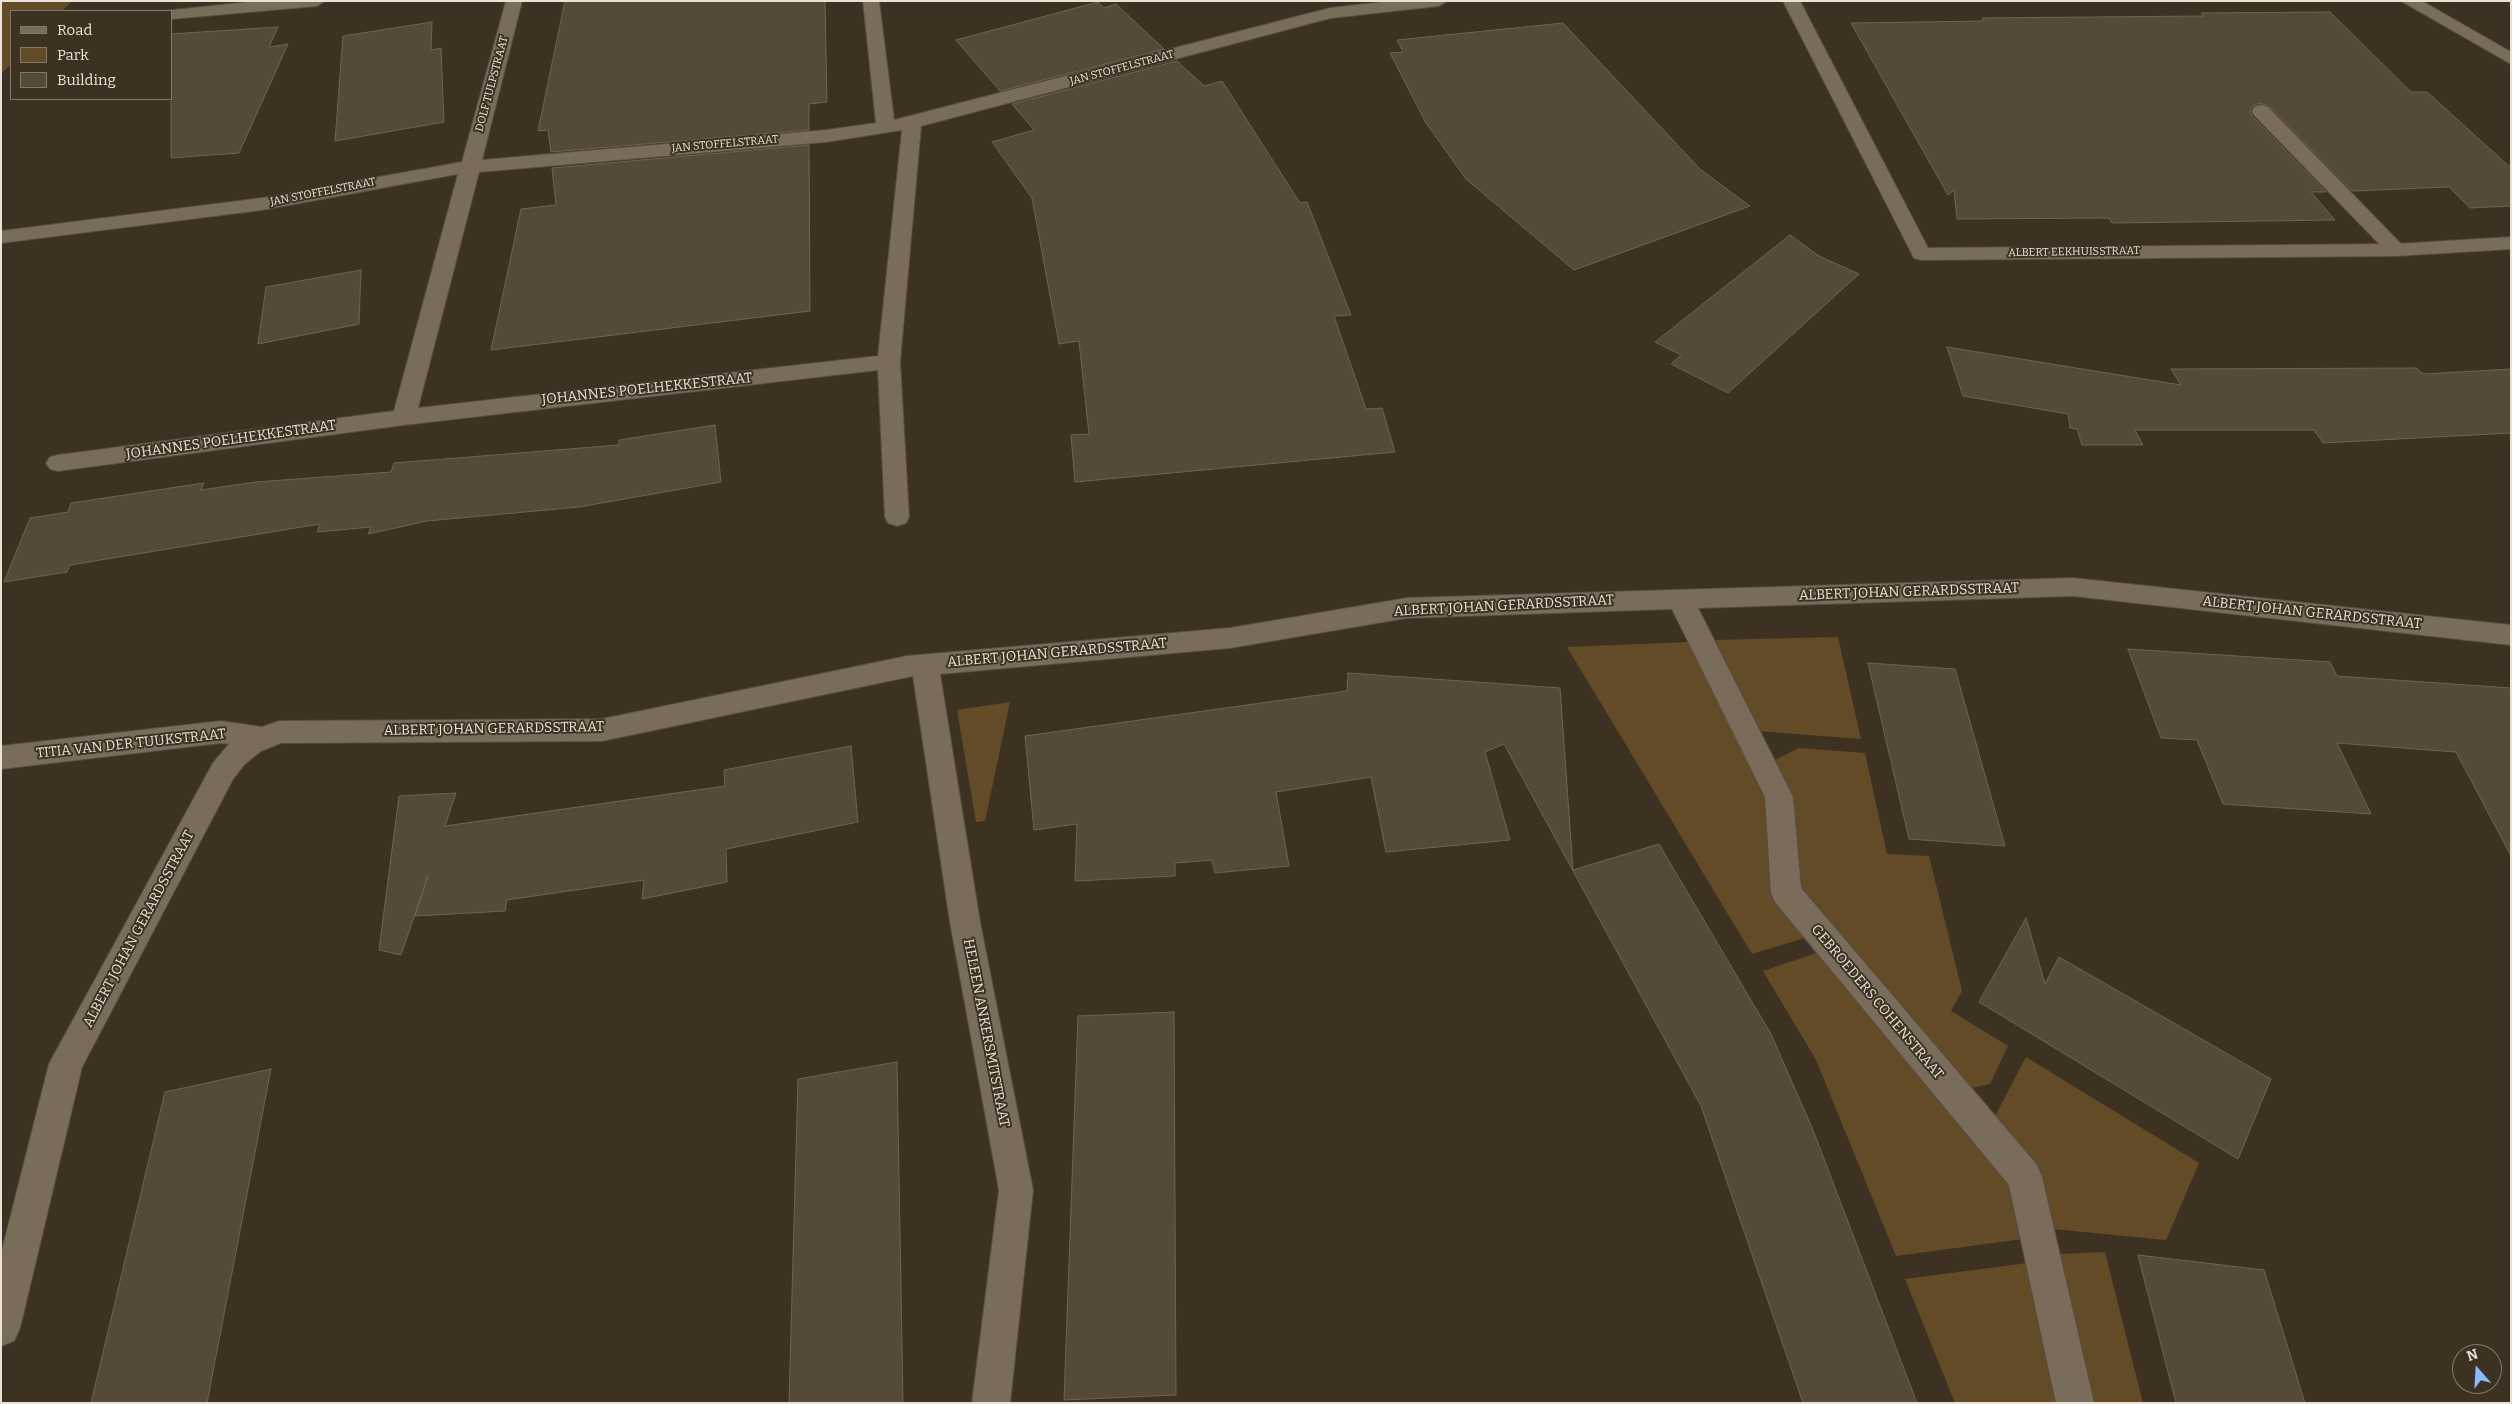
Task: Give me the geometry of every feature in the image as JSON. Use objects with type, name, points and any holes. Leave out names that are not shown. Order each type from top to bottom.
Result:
[{"type":"street","points":[[172,14],[317,1]]},
{"type":"street","name":"DOLF TULPSTRAAT","points":[[471,167],[514,1]]},
{"type":"street","points":[[870,1],[886,127]]},
{"type":"street","name":"JAN STOFFELSTRAAT","points":[[1,237],[262,204],[438,171],[522,161],[826,136],[912,123],[1330,13],[1439,1]]},
{"type":"street","name":"ALBERT EEKHUISSTRAAT","points":[[1791,1],[1922,254],[2396,250],[2511,243]]},
{"type":"street","points":[[2409,1],[2511,59]]},
{"type":"street","points":[[2260,111],[2396,250]]},
{"type":"street","points":[[897,517],[889,362],[912,123]]},
{"type":"street","points":[[404,417],[471,167]]},
{"type":"street","name":"JOHANNES POELHEKKESTRAAT","points":[[58,463],[404,417],[889,362]]},
{"type":"street","name":"ALBERT JOHAN GERARDSSTRAAT","points":[[1,1328],[66,1064],[223,771],[235,756],[261,738],[278,732],[295,730],[602,730],[925,664],[1230,638],[1407,608],[2073,587],[2511,635]]},
{"type":"street","name":"GEBROEDERS COHENSTRAAT","points":[[1680,599],[1779,796],[1786,893],[2025,1177],[2075,1403]]},
{"type":"street","name":"HELEEN ANKERSMITSTRAAT","points":[[925,664],[965,922],[1016,1190],[991,1403]]},
{"type":"street","name":"TITIA VAN DER TUUKSTRAAT","points":[[1,758],[221,732],[261,738]]},
{"type":"green space","points":[[1,1],[72,1],[63,10],[10,10],[10,65],[1,74]]},
{"type":"green space","points":[[1838,637],[1861,739],[1757,731],[1712,640]]},
{"type":"green space","points":[[1689,642],[1766,798],[1808,937],[1752,954],[1567,647]]},
{"type":"green space","points":[[1010,702],[985,821],[976,822],[957,710]]},
{"type":"green space","points":[[1799,748],[1865,753],[1887,854],[1929,856],[1962,991],[1951,1011],[2008,1046],[1990,1084],[1971,1088],[1800,892],[1773,761]]},
{"type":"green space","points":[[1819,952],[2011,1180],[2023,1239],[1896,1256],[1816,1060],[1763,971]]},
{"type":"green space","points":[[2026,1057],[2199,1163],[2166,1240],[2053,1229],[1994,1118]]},
{"type":"green space","points":[[2105,1252],[2143,1403],[2094,1403],[2059,1254]]},
{"type":"green space","points":[[2028,1263],[2058,1403],[1955,1403],[1905,1279]]},
{"type":"building","points":[[565,1],[825,1],[827,102],[809,104],[809,130],[551,152],[548,130],[538,131]]},
{"type":"building","points":[[1098,2],[1104,8],[1116,4],[1164,49],[1000,91],[956,40]]},
{"type":"building","points":[[2330,12],[2411,92],[2427,92],[2511,168],[2511,206],[2470,208],[2449,187],[2352,191],[2269,106],[2260,103],[2252,106],[2250,110],[2252,116],[2326,192],[2311,192],[2335,220],[2112,223],[2109,218],[1957,219],[1954,190],[1948,195],[1851,23],[1984,21],[1982,18],[2204,16],[2201,13]]},
{"type":"building","points":[[432,22],[431,50],[441,48],[444,122],[335,141],[343,36]]},
{"type":"building","points":[[1563,23],[1701,170],[1750,206],[1574,270],[1466,179],[1426,123],[1390,53],[1403,52],[1397,40]]},
{"type":"building","points":[[278,27],[269,47],[288,44],[239,153],[171,158],[172,34]]},
{"type":"building","points":[[1177,61],[1204,86],[1222,81],[1300,203],[1307,202],[1351,315],[1334,316],[1366,409],[1382,408],[1395,452],[1075,482],[1071,435],[1089,434],[1079,341],[1059,344],[1032,198],[992,142],[1034,130],[1012,104]]},
{"type":"building","points":[[809,145],[810,311],[491,350],[521,209],[556,205],[552,168]]},
{"type":"building","points":[[1790,235],[1819,256],[1859,274],[1728,393],[1671,364],[1681,355],[1655,342]]},
{"type":"building","points":[[361,270],[359,324],[258,344],[266,287]]},
{"type":"building","points":[[1947,347],[2181,385],[2171,369],[2417,368],[2423,374],[2511,369],[2511,433],[2323,443],[2314,430],[2135,430],[2143,445],[2082,445],[2077,429],[2070,428],[2068,414],[1963,396]]},
{"type":"building","points":[[715,425],[721,482],[579,507],[427,521],[368,534],[371,527],[317,532],[320,524],[70,565],[67,572],[4,582],[30,518],[68,512],[71,503],[204,483],[201,490],[256,482],[391,472],[394,463],[619,445],[619,440]]},
{"type":"building","points":[[2128,649],[2330,662],[2337,676],[2511,688],[2511,856],[2456,752],[2337,743],[2371,814],[2223,804],[2197,740],[2161,738]]},
{"type":"building","points":[[1868,663],[1955,669],[2005,846],[1909,839]]},
{"type":"building","points":[[1348,673],[1560,688],[1573,870],[1659,844],[1771,1034],[1813,1130],[1917,1403],[1803,1403],[1701,1106],[1504,744],[1485,752],[1510,840],[1386,852],[1371,777],[1276,792],[1289,866],[1215,873],[1212,860],[1175,863],[1175,876],[1075,881],[1077,824],[1034,830],[1025,736],[1347,691]]},
{"type":"building","points":[[851,746],[858,822],[726,849],[727,882],[642,899],[644,880],[507,900],[505,911],[415,916],[428,876],[401,955],[379,950],[399,796],[456,793],[445,826],[725,786],[724,770]]},
{"type":"building","points":[[2026,918],[2045,984],[2059,957],[2271,1079],[2238,1159],[1979,1002]]},
{"type":"building","points":[[1174,1012],[1176,1395],[1064,1400],[1078,1016]]},
{"type":"building","points":[[897,1062],[903,1403],[789,1403],[798,1079]]},
{"type":"building","points":[[271,1069],[207,1403],[91,1403],[165,1092]]},
{"type":"building","points":[[2138,1255],[2264,1270],[2305,1403],[2176,1403]]}]
